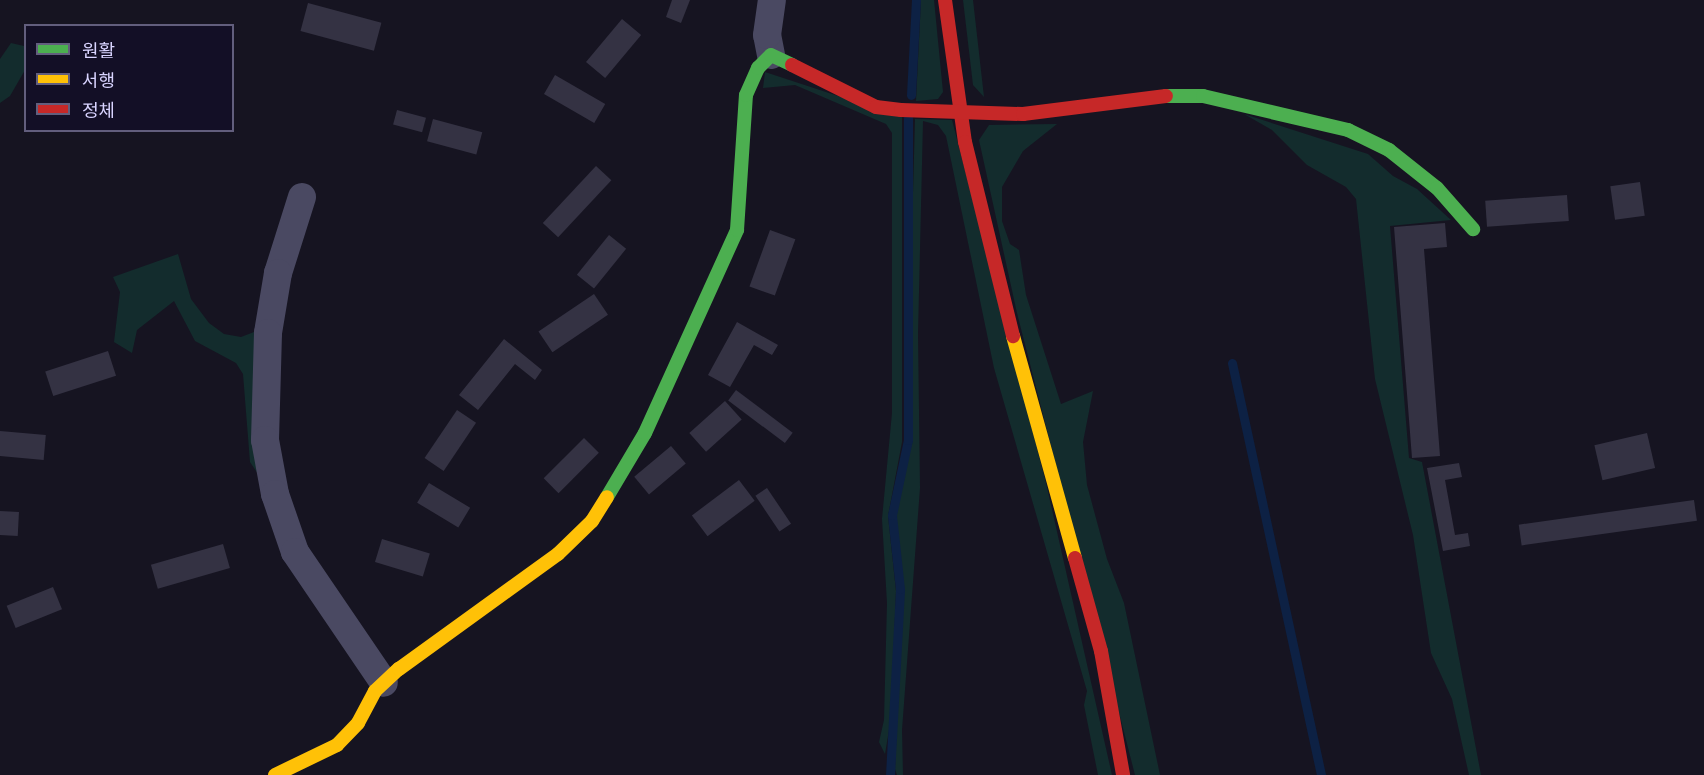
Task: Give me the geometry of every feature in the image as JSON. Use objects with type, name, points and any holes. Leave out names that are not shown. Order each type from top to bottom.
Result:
[{"type":"street","points":[[771,55],[766,34],[772,0]]},
{"type":"street","points":[[945,0],[960,111],[993,264],[1101,651],[1123,775]]},
{"type":"street","points":[[771,55],[876,106],[1023,114],[1191,96],[1290,115],[1348,130],[1389,150],[1437,188],[1473,229]]},
{"type":"street","points":[[275,775],[337,745],[358,723],[384,683],[558,554],[592,521],[645,434],[737,230],[746,95],[758,68],[771,55]]},
{"type":"street","points":[[302,197],[278,273],[268,333],[267,451],[275,494],[295,552],[384,683]]},
{"type":"green space","points":[[921,0],[934,0],[943,92],[938,99],[916,101]]},
{"type":"green space","points":[[963,0],[973,0],[984,97],[973,85]]},
{"type":"green space","points":[[11,43],[24,46],[24,72],[10,96],[0,103],[0,59]]},
{"type":"green space","points":[[765,72],[902,117],[902,442],[888,516],[896,591],[891,718],[885,754],[879,742],[884,720],[887,603],[882,519],[892,413],[892,133],[886,124],[795,85],[763,88]]},
{"type":"green space","points":[[1244,114],[1368,154],[1393,176],[1417,189],[1451,220],[1390,226],[1409,458],[1422,462],[1481,775],[1469,775],[1452,699],[1431,653],[1413,535],[1375,379],[1356,199],[1346,187],[1307,165],[1272,130]]},
{"type":"green space","points":[[915,119],[952,120],[1046,483],[1112,775],[1098,775],[1084,705],[1087,691],[994,368],[946,136],[938,125],[923,121],[918,334],[920,488],[902,730],[903,775],[897,775],[895,769],[903,588],[896,514],[911,439],[909,341]]},
{"type":"green space","points":[[1057,124],[1023,151],[1002,187],[1002,221],[1010,244],[1019,250],[1026,295],[1061,404],[1093,391],[1083,442],[1087,485],[1107,559],[1124,603],[1160,775],[1135,775],[1017,313],[979,140],[989,125]]},
{"type":"green space","points":[[178,254],[191,299],[209,323],[224,334],[241,337],[262,329],[268,489],[250,462],[243,374],[236,363],[195,341],[174,301],[137,330],[132,353],[114,342],[120,292],[113,277]]},
{"type":"building","points":[[672,0],[690,0],[681,23],[666,17]]},
{"type":"building","points":[[308,3],[381,23],[374,51],[300,31]]},
{"type":"building","points":[[622,19],[641,35],[605,78],[586,62]]},
{"type":"building","points":[[555,75],[605,104],[594,123],[544,94]]},
{"type":"building","points":[[397,110],[426,118],[422,132],[393,124]]},
{"type":"building","points":[[433,119],[482,132],[476,154],[427,141]]},
{"type":"building","points":[[596,166],[611,180],[558,237],[543,223]]},
{"type":"building","points":[[1640,182],[1645,216],[1615,220],[1610,186]]},
{"type":"building","points":[[1567,195],[1569,221],[1487,227],[1485,201]]},
{"type":"building","points":[[1445,223],[1447,247],[1424,249],[1440,456],[1412,458],[1394,227]]},
{"type":"building","points":[[770,230],[795,239],[775,296],[749,286]]},
{"type":"building","points":[[609,235],[626,249],[594,288],[577,275]]},
{"type":"building","points":[[594,294],[608,315],[552,352],[538,331]]},
{"type":"building","points":[[737,322],[778,345],[772,355],[754,345],[730,387],[708,375]]},
{"type":"building","points":[[504,339],[542,370],[535,380],[515,364],[478,410],[459,395]]},
{"type":"building","points":[[108,351],[116,376],[53,396],[45,371]]},
{"type":"building","points":[[736,390],[793,433],[785,443],[728,400]]},
{"type":"building","points":[[725,401],[742,420],[706,452],[689,433]]},
{"type":"building","points":[[457,410],[476,423],[444,471],[425,458]]},
{"type":"building","points":[[0,431],[46,435],[44,460],[0,456]]},
{"type":"building","points":[[1647,433],[1655,468],[1602,480],[1594,445]]},
{"type":"building","points":[[584,438],[599,453],[559,493],[544,478]]},
{"type":"building","points":[[671,446],[686,464],[649,494],[634,477]]},
{"type":"building","points":[[1459,463],[1462,477],[1445,480],[1455,535],[1468,533],[1470,546],[1443,551],[1427,468]]},
{"type":"building","points":[[739,480],[755,501],[708,536],[692,516]]},
{"type":"building","points":[[429,483],[470,508],[458,527],[417,503]]},
{"type":"building","points":[[767,488],[791,524],[779,531],[755,496]]},
{"type":"building","points":[[1694,500],[1697,521],[1522,545],[1519,525]]},
{"type":"building","points":[[0,511],[19,512],[18,536],[0,535]]},
{"type":"building","points":[[382,539],[430,554],[423,577],[375,562]]},
{"type":"building","points":[[223,544],[230,568],[158,589],[151,565]]},
{"type":"building","points":[[53,587],[62,609],[16,628],[7,606]]},
{"type":"waterway","points":[[911,95],[916,0]]},
{"type":"waterway","points":[[890,775],[900,589],[892,515],[908,440],[908,118]]},
{"type":"waterway","points":[[1232,363],[1321,775]]},
{"type":"traffic: fast","points":[[607,497],[645,433],[737,230],[746,95],[758,68],[771,55],[792,65]]},
{"type":"traffic: fast","points":[[1166,96],[1203,96],[1348,130],[1389,150],[1437,188],[1473,229]]},
{"type":"traffic: slow","points":[[1013,336],[1075,558]]},
{"type":"traffic: slow","points":[[275,775],[337,745],[358,723],[375,691],[399,669],[558,554],[592,521],[607,497]]},
{"type":"traffic: jam","points":[[945,0],[965,142],[1013,336]]},
{"type":"traffic: jam","points":[[792,65],[876,107],[901,110],[1023,114],[1166,96]]},
{"type":"traffic: jam","points":[[1075,558],[1101,651],[1123,775]]}]
